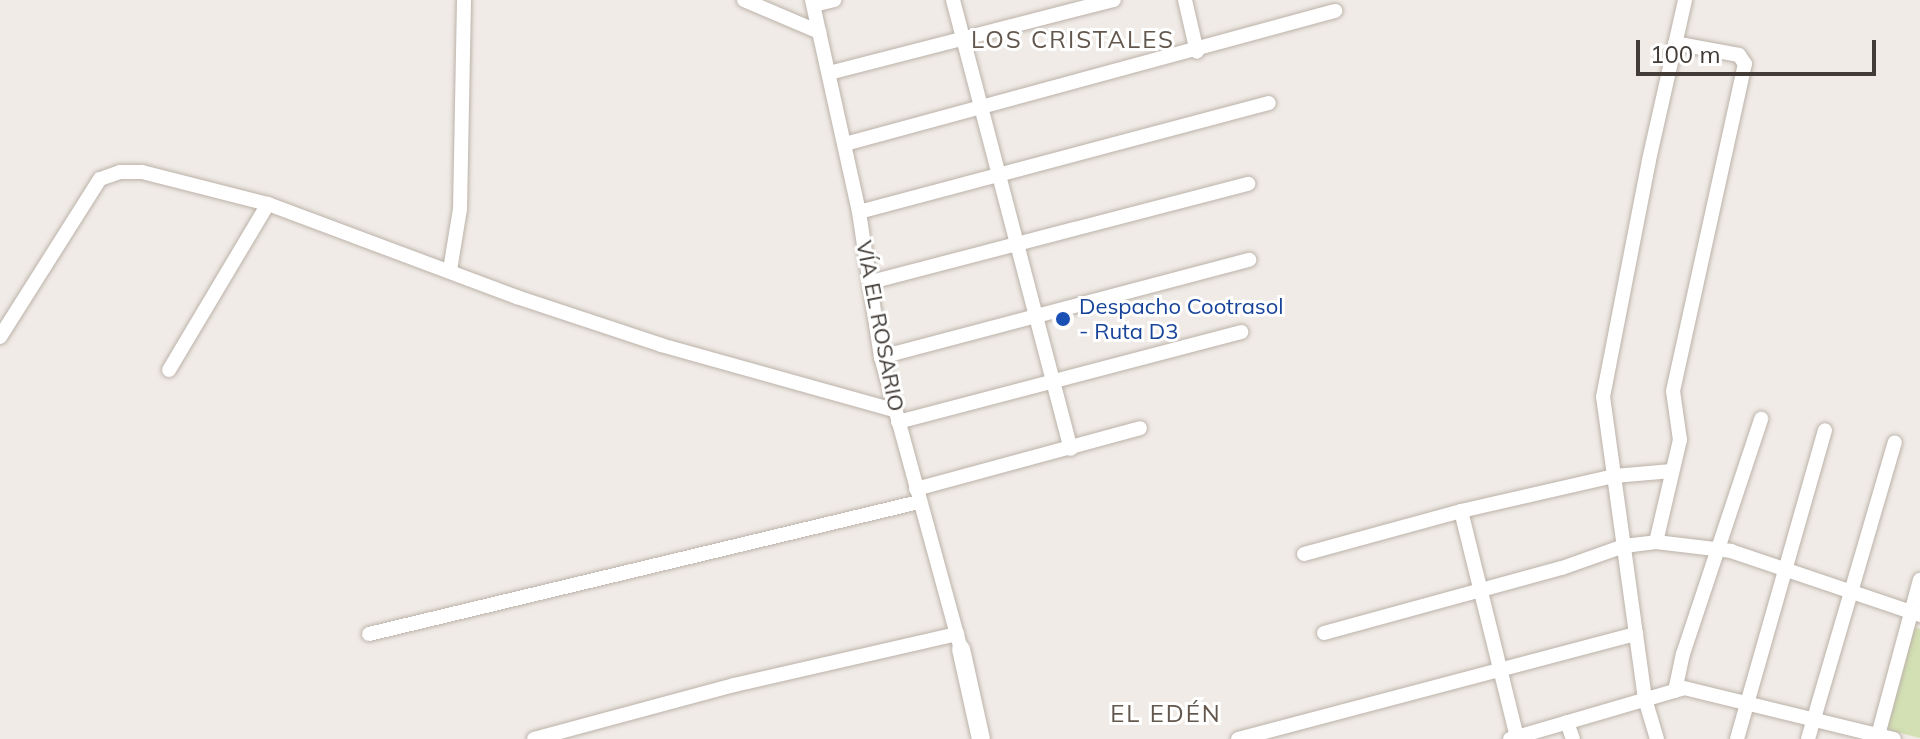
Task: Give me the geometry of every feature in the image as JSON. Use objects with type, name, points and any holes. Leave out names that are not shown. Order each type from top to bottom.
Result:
[{"type":"street","points":[[450,270],[460,209],[464,0]]},
{"type":"street","points":[[744,0],[819,32]]},
{"type":"street","points":[[813,2],[834,0]]},
{"type":"street","points":[[953,0],[1071,449]]},
{"type":"street","points":[[829,73],[964,40],[1070,6],[1114,0]]},
{"type":"street","points":[[1185,0],[1197,52]]},
{"type":"street","points":[[1657,739],[1645,699],[1603,397],[1685,0]]},
{"type":"street","name":"VÍA EL ROSARIO","points":[[813,2],[859,212],[881,357],[959,642]]},
{"type":"street","points":[[845,144],[1197,52],[1335,11]]},
{"type":"street","points":[[1656,542],[1680,440],[1673,391],[1745,64],[1739,55],[1675,43]]},
{"type":"street","points":[[859,212],[1269,103]]},
{"type":"street","points":[[0,337],[100,179],[120,172],[142,172],[268,204],[661,345],[896,416],[1054,384],[1241,332]]},
{"type":"street","points":[[871,282],[1248,184]]},
{"type":"street","points":[[169,370],[268,204]]},
{"type":"street","points":[[881,357],[1249,260]]},
{"type":"street","points":[[1675,691],[1683,654],[1761,419]]},
{"type":"street","points":[[369,634],[700,558],[1140,428]]},
{"type":"street","points":[[1737,739],[1744,704],[1787,570],[1825,430]]},
{"type":"street","points":[[1808,739],[1895,442]]},
{"type":"street","points":[[1304,554],[1461,511],[1614,476],[1672,471]]},
{"type":"street","points":[[1461,511],[1514,738],[1684,688],[1894,739]]},
{"type":"street","points":[[1324,633],[1578,563],[1624,546],[1656,542],[1719,549],[1915,613]]},
{"type":"street","points":[[1877,737],[1915,613],[1920,580]]},
{"type":"street","points":[[1238,739],[1636,634]]},
{"type":"street","points":[[534,739],[734,685],[959,642],[981,739]]},
{"type":"street","points":[[1567,722],[1573,739]]},
{"type":"green space","points":[[1913,627],[1920,629],[1920,738],[1885,729]]},
{"type":"place","name":"Despacho Cootrasol - Ruta D3","points":[[1063,319]]},
{"type":"district","name":"LOS CRISTALES","points":[[1073,40]]},
{"type":"district","name":"EL EDÉN","points":[[1166,714]]}]
